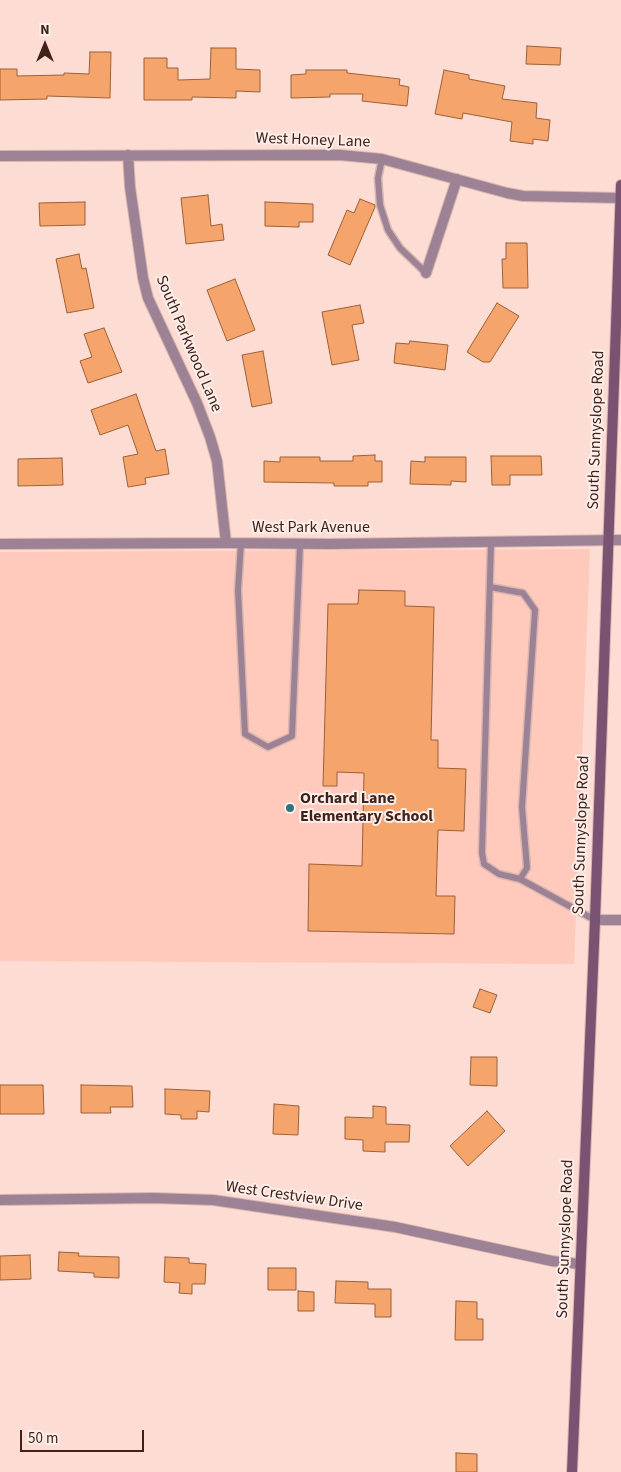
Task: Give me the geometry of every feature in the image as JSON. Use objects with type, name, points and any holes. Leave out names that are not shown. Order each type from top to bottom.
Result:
[{"type":"street","name":"South Parkwood Lane","points":[[128,155],[130,187],[143,278],[148,298],[197,403],[210,437],[217,461],[226,543]]},
{"type":"street","name":"West Honey Lane","points":[[0,156],[340,155],[382,159],[523,196],[621,198]]},
{"type":"street","points":[[426,273],[457,179]]},
{"type":"street","name":"South Sunnyslope Road","points":[[572,1472],[621,185]]},
{"type":"street","name":"West Park Avenue","points":[[0,544],[300,544],[621,540]]},
{"type":"street","points":[[594,920],[621,920]]},
{"type":"street","name":"West Crestview Drive","points":[[0,1200],[153,1198],[214,1200],[395,1227],[552,1261],[580,1264]]},
{"type":"lane","points":[[382,159],[378,178],[380,205],[388,230],[400,248],[426,273]]},
{"type":"lane","points":[[491,542],[482,853],[484,864],[499,874],[520,879],[594,920]]},
{"type":"lane","points":[[241,543],[238,590],[245,734],[268,747],[292,736],[300,544]]},
{"type":"lane","points":[[490,587],[523,593],[535,610],[522,807],[527,868],[520,879]]},
{"type":"shaded area","name":"Orchard Lane Elementary School","points":[[590,549],[574,964],[0,961],[0,552]]},
{"type":"building","points":[[527,46],[561,48],[560,65],[526,64]]},
{"type":"building","points":[[211,48],[236,48],[236,69],[260,70],[260,92],[236,91],[236,98],[192,97],[192,100],[144,100],[144,58],[167,58],[167,68],[178,68],[178,80],[210,79]]},
{"type":"building","points":[[90,52],[111,52],[110,98],[47,96],[47,99],[0,100],[0,69],[17,69],[17,76],[64,75],[64,73],[89,74]]},
{"type":"building","points":[[306,70],[347,70],[347,73],[400,79],[399,85],[409,87],[407,106],[362,101],[363,94],[330,94],[330,97],[291,98],[291,75],[306,74]]},
{"type":"building","points":[[444,70],[469,75],[469,79],[505,86],[502,99],[537,103],[536,118],[550,120],[548,141],[533,139],[533,144],[510,141],[512,122],[463,113],[462,119],[435,114]]},
{"type":"building","points":[[208,195],[211,226],[222,224],[224,240],[186,244],[181,198]]},
{"type":"building","points":[[360,199],[375,205],[375,207],[350,265],[328,255],[347,210],[354,213]]},
{"type":"building","points":[[85,202],[85,225],[40,226],[39,203]]},
{"type":"building","points":[[265,202],[313,204],[313,222],[299,222],[299,227],[265,226]]},
{"type":"building","points":[[506,243],[527,243],[528,288],[503,288],[502,259],[506,259]]},
{"type":"building","points":[[79,254],[82,269],[86,268],[94,308],[67,313],[56,259]]},
{"type":"building","points":[[235,279],[255,330],[227,341],[207,290]]},
{"type":"building","points":[[497,303],[519,316],[490,362],[483,362],[467,352]]},
{"type":"building","points":[[360,305],[364,323],[352,325],[359,360],[332,365],[322,312]]},
{"type":"building","points":[[104,328],[122,372],[88,383],[80,361],[92,357],[84,334]]},
{"type":"building","points":[[410,341],[448,345],[445,370],[394,363],[396,343],[409,344]]},
{"type":"building","points":[[263,351],[272,403],[252,407],[242,355]]},
{"type":"building","points":[[136,394],[156,451],[165,449],[169,474],[145,478],[146,484],[128,487],[123,457],[138,454],[128,425],[100,435],[91,410]]},
{"type":"building","points":[[375,455],[375,461],[382,461],[382,482],[368,482],[368,486],[334,486],[334,483],[264,482],[264,461],[280,462],[280,457],[320,457],[320,461],[353,461],[353,456]]},
{"type":"building","points":[[491,456],[541,456],[542,475],[510,475],[510,485],[492,485]]},
{"type":"building","points":[[425,457],[466,457],[466,482],[451,481],[451,485],[410,484],[411,461],[425,462]]},
{"type":"building","points":[[62,458],[63,485],[18,486],[18,459]]},
{"type":"building","points":[[359,590],[405,591],[405,606],[434,607],[431,740],[438,740],[438,768],[466,769],[464,831],[438,830],[436,896],[455,896],[454,934],[308,931],[309,864],[362,866],[364,773],[337,772],[337,786],[323,786],[328,604],[358,604]]},
{"type":"building","points":[[480,989],[497,995],[490,1013],[473,1007]]},
{"type":"building","points":[[471,1057],[497,1057],[497,1086],[470,1085]]},
{"type":"building","points":[[0,1085],[43,1085],[44,1114],[0,1114]]},
{"type":"building","points":[[81,1085],[132,1086],[133,1107],[110,1107],[111,1113],[81,1113]]},
{"type":"building","points":[[165,1089],[210,1091],[209,1112],[197,1111],[197,1119],[181,1119],[181,1115],[165,1114]]},
{"type":"building","points":[[274,1104],[299,1106],[298,1135],[273,1134]]},
{"type":"building","points":[[373,1106],[386,1107],[386,1124],[410,1125],[409,1142],[385,1142],[385,1152],[363,1151],[363,1140],[345,1139],[345,1117],[373,1118]]},
{"type":"building","points":[[487,1111],[505,1131],[468,1166],[450,1146]]},
{"type":"building","points":[[59,1252],[79,1253],[78,1256],[119,1257],[119,1278],[94,1277],[94,1273],[58,1271]]},
{"type":"building","points":[[30,1255],[31,1279],[0,1280],[0,1256]]},
{"type":"building","points":[[165,1257],[189,1258],[189,1263],[206,1264],[205,1284],[192,1284],[192,1294],[179,1293],[180,1283],[164,1282]]},
{"type":"building","points":[[268,1268],[296,1268],[296,1290],[268,1290]]},
{"type":"building","points":[[336,1281],[368,1282],[368,1289],[391,1289],[391,1317],[375,1317],[375,1304],[335,1303]]},
{"type":"building","points":[[298,1291],[314,1292],[314,1311],[298,1311]]},
{"type":"building","points":[[456,1301],[477,1302],[477,1319],[483,1319],[483,1340],[455,1340]]},
{"type":"building","points":[[456,1453],[477,1454],[477,1472],[456,1472]]},
{"type":"place","name":"Orchard Lane Elementary School","points":[[290,808]]}]
